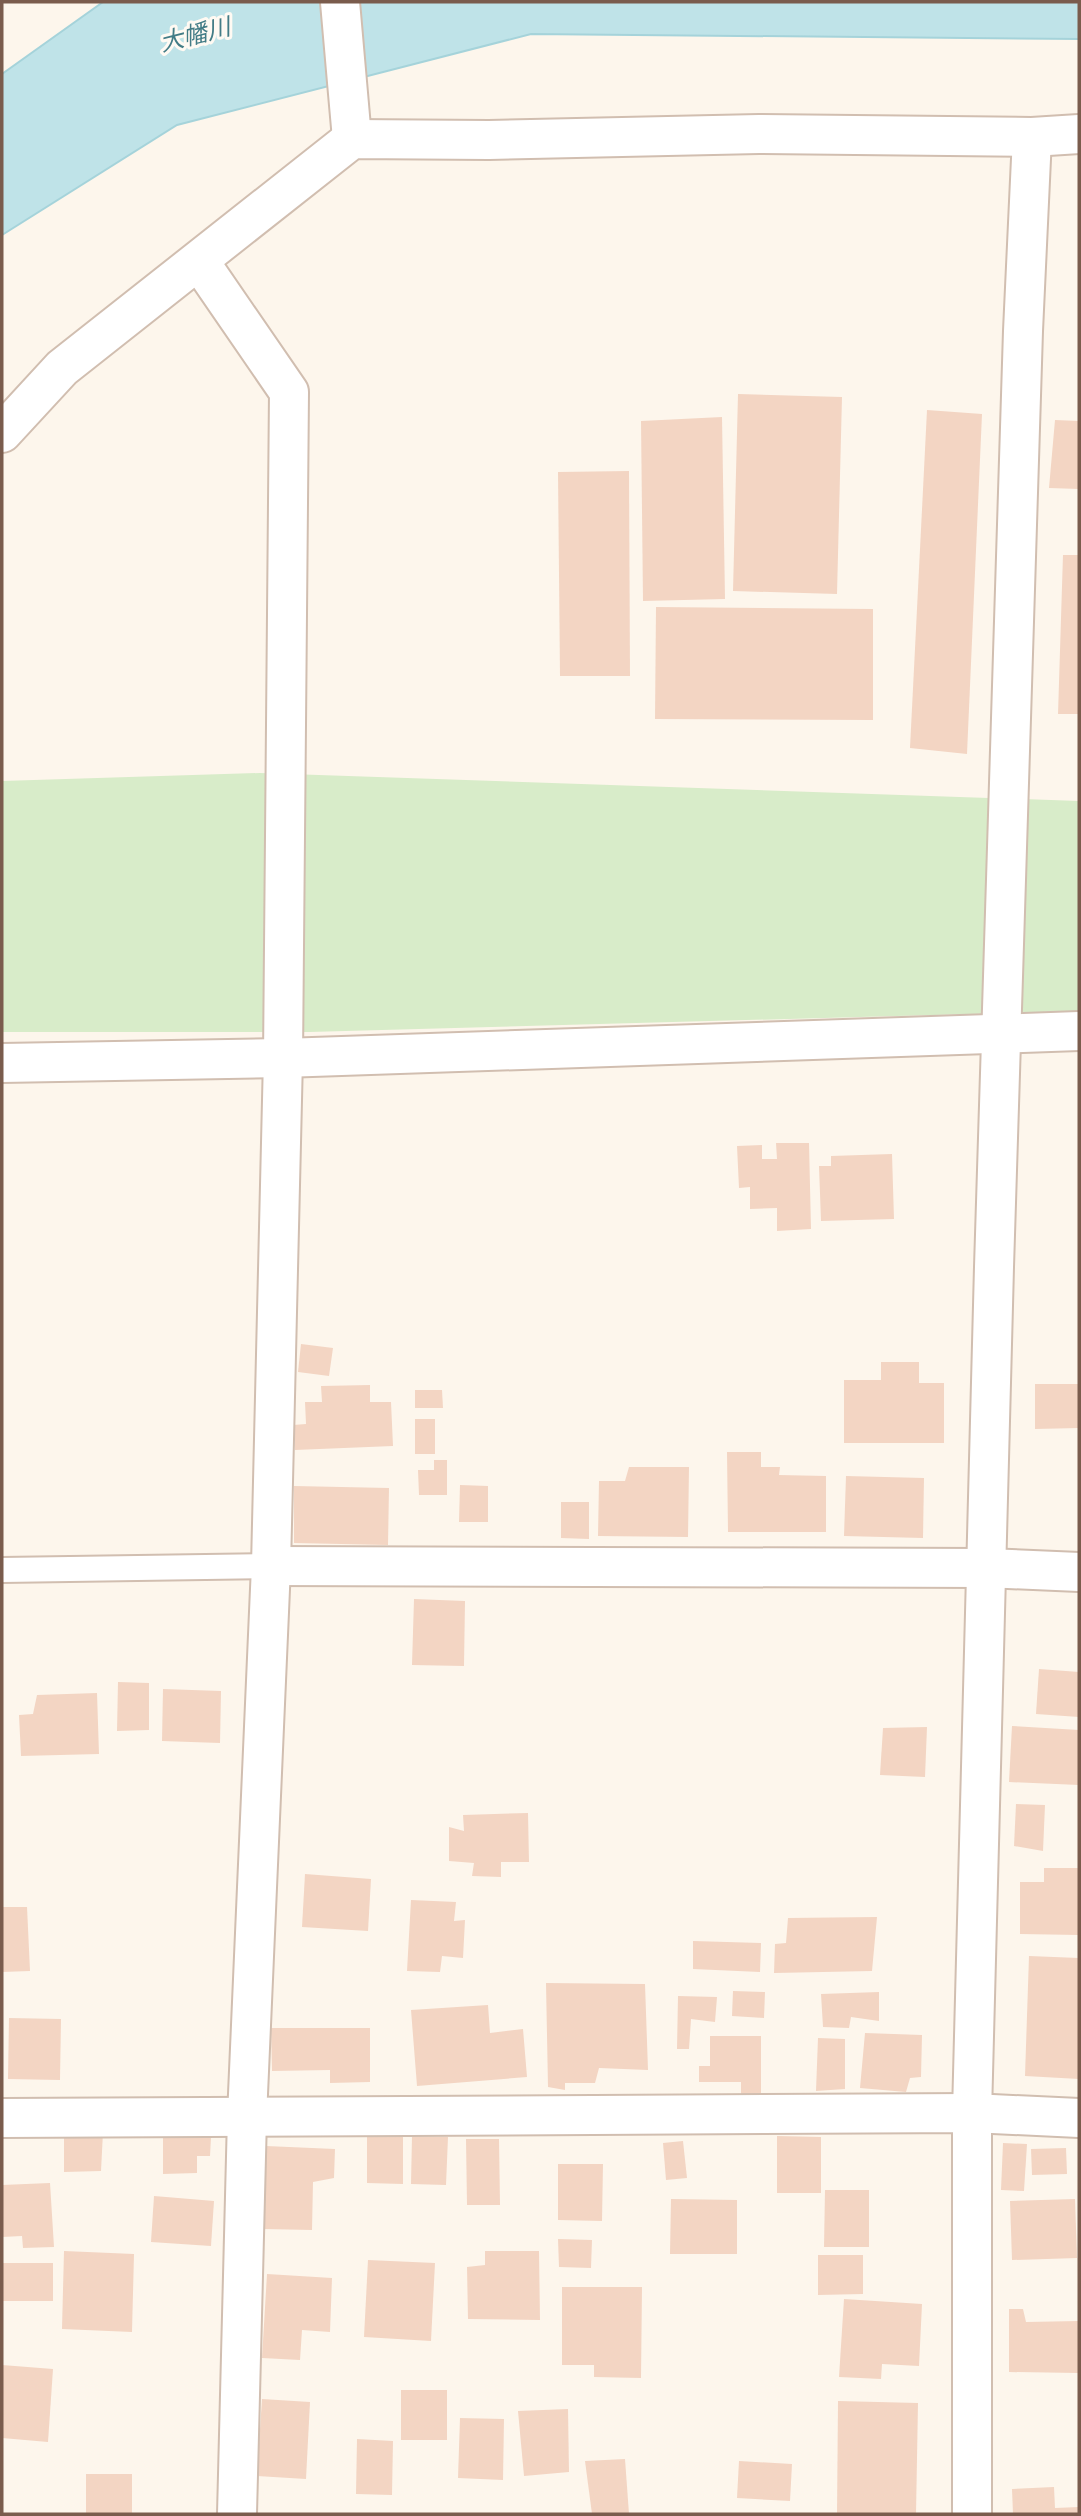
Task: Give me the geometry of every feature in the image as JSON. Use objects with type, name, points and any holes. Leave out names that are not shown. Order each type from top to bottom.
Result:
[{"type":"street","points":[[340,2],[352,139]]},
{"type":"street","points":[[2,432],[62,368],[352,139],[489,140],[760,134],[1032,137],[1079,134]]},
{"type":"street","points":[[972,2514],[972,2113],[1023,345],[1032,137]]},
{"type":"street","points":[[199,261],[289,392],[282,1058],[271,1566],[247,2117],[237,2514]]},
{"type":"street","points":[[2,1063],[282,1058],[1079,1031]]},
{"type":"street","points":[[271,1566],[986,1568],[1079,1572]]},
{"type":"street","points":[[2,2118],[972,2113],[1079,2118]]},
{"type":"lane","points":[[2,1570],[271,1566]]},
{"type":"green space","points":[[260,773],[1079,801],[1079,1011],[309,1032],[2,1032],[2,781]]},
{"type":"water","name":"大幡川","points":[[103,2],[1079,2],[1079,39],[531,34],[177,125],[2,235],[2,74]]},
{"type":"building","points":[[738,394],[842,397],[837,594],[733,591]]},
{"type":"building","points":[[927,410],[982,414],[967,754],[910,748]]},
{"type":"building","points":[[722,417],[725,599],[643,601],[641,421]]},
{"type":"building","points":[[1055,420],[1079,421],[1079,489],[1049,488]]},
{"type":"building","points":[[629,471],[630,676],[560,676],[558,472]]},
{"type":"building","points":[[1063,555],[1079,555],[1079,714],[1058,714]]},
{"type":"building","points":[[656,607],[873,609],[873,720],[655,719]]},
{"type":"building","points":[[776,1143],[809,1143],[811,1229],[777,1231],[777,1208],[750,1209],[750,1187],[739,1188],[737,1146],[762,1145],[762,1159],[777,1159]]},
{"type":"building","points":[[892,1154],[894,1219],[821,1221],[819,1166],[831,1166],[831,1156]]},
{"type":"building","points":[[301,1344],[333,1348],[329,1376],[298,1372]]},
{"type":"building","points":[[881,1362],[919,1362],[919,1383],[944,1383],[944,1443],[844,1443],[844,1380],[881,1380]]},
{"type":"building","points":[[1035,1384],[1079,1384],[1079,1428],[1035,1429]]},
{"type":"building","points":[[370,1385],[370,1402],[391,1402],[393,1446],[295,1450],[293,1425],[306,1424],[305,1402],[322,1402],[321,1386]]},
{"type":"building","points":[[415,1390],[442,1390],[443,1408],[415,1408]]},
{"type":"building","points":[[415,1419],[435,1419],[435,1454],[415,1454]]},
{"type":"building","points":[[727,1452],[761,1452],[761,1467],[780,1467],[779,1475],[826,1476],[826,1532],[728,1532]]},
{"type":"building","points":[[434,1460],[447,1460],[447,1495],[419,1495],[418,1470],[434,1470]]},
{"type":"building","points":[[629,1467],[689,1467],[688,1537],[598,1536],[599,1481],[625,1481]]},
{"type":"building","points":[[846,1476],[924,1478],[923,1538],[844,1536]]},
{"type":"building","points":[[460,1485],[488,1486],[488,1522],[459,1522]]},
{"type":"building","points":[[294,1486],[389,1488],[388,1545],[294,1543]]},
{"type":"building","points":[[561,1502],[589,1502],[589,1539],[561,1538]]},
{"type":"building","points":[[414,1599],[465,1601],[464,1666],[412,1665]]},
{"type":"building","points":[[1039,1669],[1079,1672],[1079,1717],[1036,1714]]},
{"type":"building","points":[[118,1682],[149,1683],[149,1730],[117,1731]]},
{"type":"building","points":[[163,1689],[221,1691],[220,1743],[162,1741]]},
{"type":"building","points":[[97,1693],[99,1754],[21,1756],[19,1715],[33,1714],[37,1695]]},
{"type":"building","points":[[1012,1726],[1079,1730],[1079,1785],[1009,1782]]},
{"type":"building","points":[[927,1727],[925,1777],[880,1775],[883,1728]]},
{"type":"building","points":[[1016,1804],[1045,1805],[1043,1851],[1014,1846]]},
{"type":"building","points":[[528,1813],[529,1862],[501,1862],[501,1877],[472,1876],[474,1863],[449,1861],[449,1827],[464,1831],[463,1815]]},
{"type":"building","points":[[1044,1868],[1079,1868],[1079,1935],[1020,1934],[1020,1882],[1044,1882]]},
{"type":"building","points":[[305,1874],[371,1879],[368,1931],[302,1927]]},
{"type":"building","points":[[411,1900],[456,1902],[454,1921],[465,1920],[463,1958],[442,1956],[440,1972],[407,1971]]},
{"type":"building","points":[[2,1907],[27,1907],[30,1971],[2,1972]]},
{"type":"building","points":[[877,1917],[872,1971],[774,1973],[775,1944],[786,1943],[788,1918]]},
{"type":"building","points":[[693,1941],[761,1943],[760,1972],[693,1969]]},
{"type":"building","points":[[1029,1956],[1079,1958],[1079,2079],[1025,2076]]},
{"type":"building","points":[[546,1983],[645,1984],[648,2070],[599,2068],[595,2083],[565,2083],[565,2090],[548,2087]]},
{"type":"building","points":[[733,1991],[765,1992],[764,2018],[732,2016]]},
{"type":"building","points":[[879,1992],[879,2021],[851,2017],[849,2028],[823,2027],[821,1994]]},
{"type":"building","points":[[678,1996],[717,1997],[715,2022],[691,2019],[689,2049],[677,2049]]},
{"type":"building","points":[[488,2005],[490,2033],[523,2029],[527,2077],[417,2086],[411,2010]]},
{"type":"building","points":[[9,2018],[61,2019],[60,2080],[8,2079]]},
{"type":"building","points":[[271,2028],[370,2028],[370,2082],[330,2083],[330,2070],[272,2071]]},
{"type":"building","points":[[865,2033],[922,2035],[921,2077],[910,2078],[906,2092],[860,2088]]},
{"type":"building","points":[[710,2036],[761,2036],[761,2096],[741,2096],[741,2082],[699,2082],[699,2066],[710,2066]]},
{"type":"building","points":[[818,2038],[845,2039],[845,2089],[816,2091]]},
{"type":"building","points":[[163,2126],[185,2126],[185,2137],[211,2137],[210,2156],[197,2156],[197,2173],[163,2174]]},
{"type":"building","points":[[103,2132],[101,2171],[64,2172],[64,2133]]},
{"type":"building","points":[[367,2135],[403,2136],[403,2184],[367,2183]]},
{"type":"building","points":[[412,2136],[448,2137],[446,2185],[411,2184]]},
{"type":"building","points":[[777,2136],[821,2137],[821,2193],[777,2193]]},
{"type":"building","points":[[466,2139],[499,2139],[500,2205],[467,2205]]},
{"type":"building","points":[[683,2141],[687,2178],[666,2180],[663,2143]]},
{"type":"building","points":[[1003,2143],[1027,2144],[1024,2191],[1001,2190]]},
{"type":"building","points":[[266,2146],[335,2149],[334,2178],[313,2182],[312,2230],[263,2229]]},
{"type":"building","points":[[1066,2148],[1067,2174],[1032,2175],[1031,2149]]},
{"type":"building","points":[[558,2164],[603,2164],[602,2221],[558,2220]]},
{"type":"building","points":[[50,2183],[54,2247],[23,2248],[22,2236],[2,2237],[2,2185]]},
{"type":"building","points":[[825,2190],[869,2190],[869,2247],[824,2247]]},
{"type":"building","points":[[154,2196],[214,2201],[211,2246],[151,2242]]},
{"type":"building","points":[[671,2199],[737,2200],[737,2254],[670,2254]]},
{"type":"building","points":[[1075,2199],[1077,2258],[1012,2260],[1010,2201]]},
{"type":"building","points":[[558,2239],[592,2240],[591,2268],[559,2267]]},
{"type":"building","points":[[64,2251],[134,2254],[132,2332],[62,2329]]},
{"type":"building","points":[[485,2251],[539,2251],[540,2320],[468,2319],[467,2267],[485,2265]]},
{"type":"building","points":[[818,2255],[863,2255],[863,2294],[818,2295]]},
{"type":"building","points":[[368,2260],[435,2263],[431,2341],[364,2337]]},
{"type":"building","points":[[2,2263],[53,2263],[53,2301],[2,2301]]},
{"type":"building","points":[[267,2274],[332,2278],[330,2332],[302,2330],[300,2360],[262,2358]]},
{"type":"building","points":[[562,2287],[642,2287],[641,2378],[594,2377],[594,2365],[562,2365]]},
{"type":"building","points":[[844,2299],[922,2304],[919,2366],[882,2364],[881,2379],[839,2377]]},
{"type":"building","points":[[1009,2309],[1023,2309],[1026,2322],[1079,2321],[1079,2373],[1009,2372]]},
{"type":"building","points":[[2,2365],[53,2369],[48,2442],[2,2438]]},
{"type":"building","points":[[401,2390],[447,2390],[447,2440],[401,2440]]},
{"type":"building","points":[[262,2399],[310,2402],[306,2479],[257,2476]]},
{"type":"building","points":[[838,2401],[918,2403],[916,2514],[837,2514]]},
{"type":"building","points":[[568,2409],[569,2472],[524,2476],[518,2411]]},
{"type":"building","points":[[460,2418],[504,2419],[503,2480],[458,2478]]},
{"type":"building","points":[[357,2439],[393,2441],[392,2495],[356,2494]]},
{"type":"building","points":[[625,2459],[629,2514],[592,2514],[585,2461]]},
{"type":"building","points":[[739,2461],[792,2464],[790,2501],[737,2498]]},
{"type":"building","points":[[86,2474],[132,2474],[132,2514],[86,2514]]},
{"type":"building","points":[[1054,2487],[1055,2508],[1079,2507],[1079,2514],[1013,2514],[1012,2489]]}]
